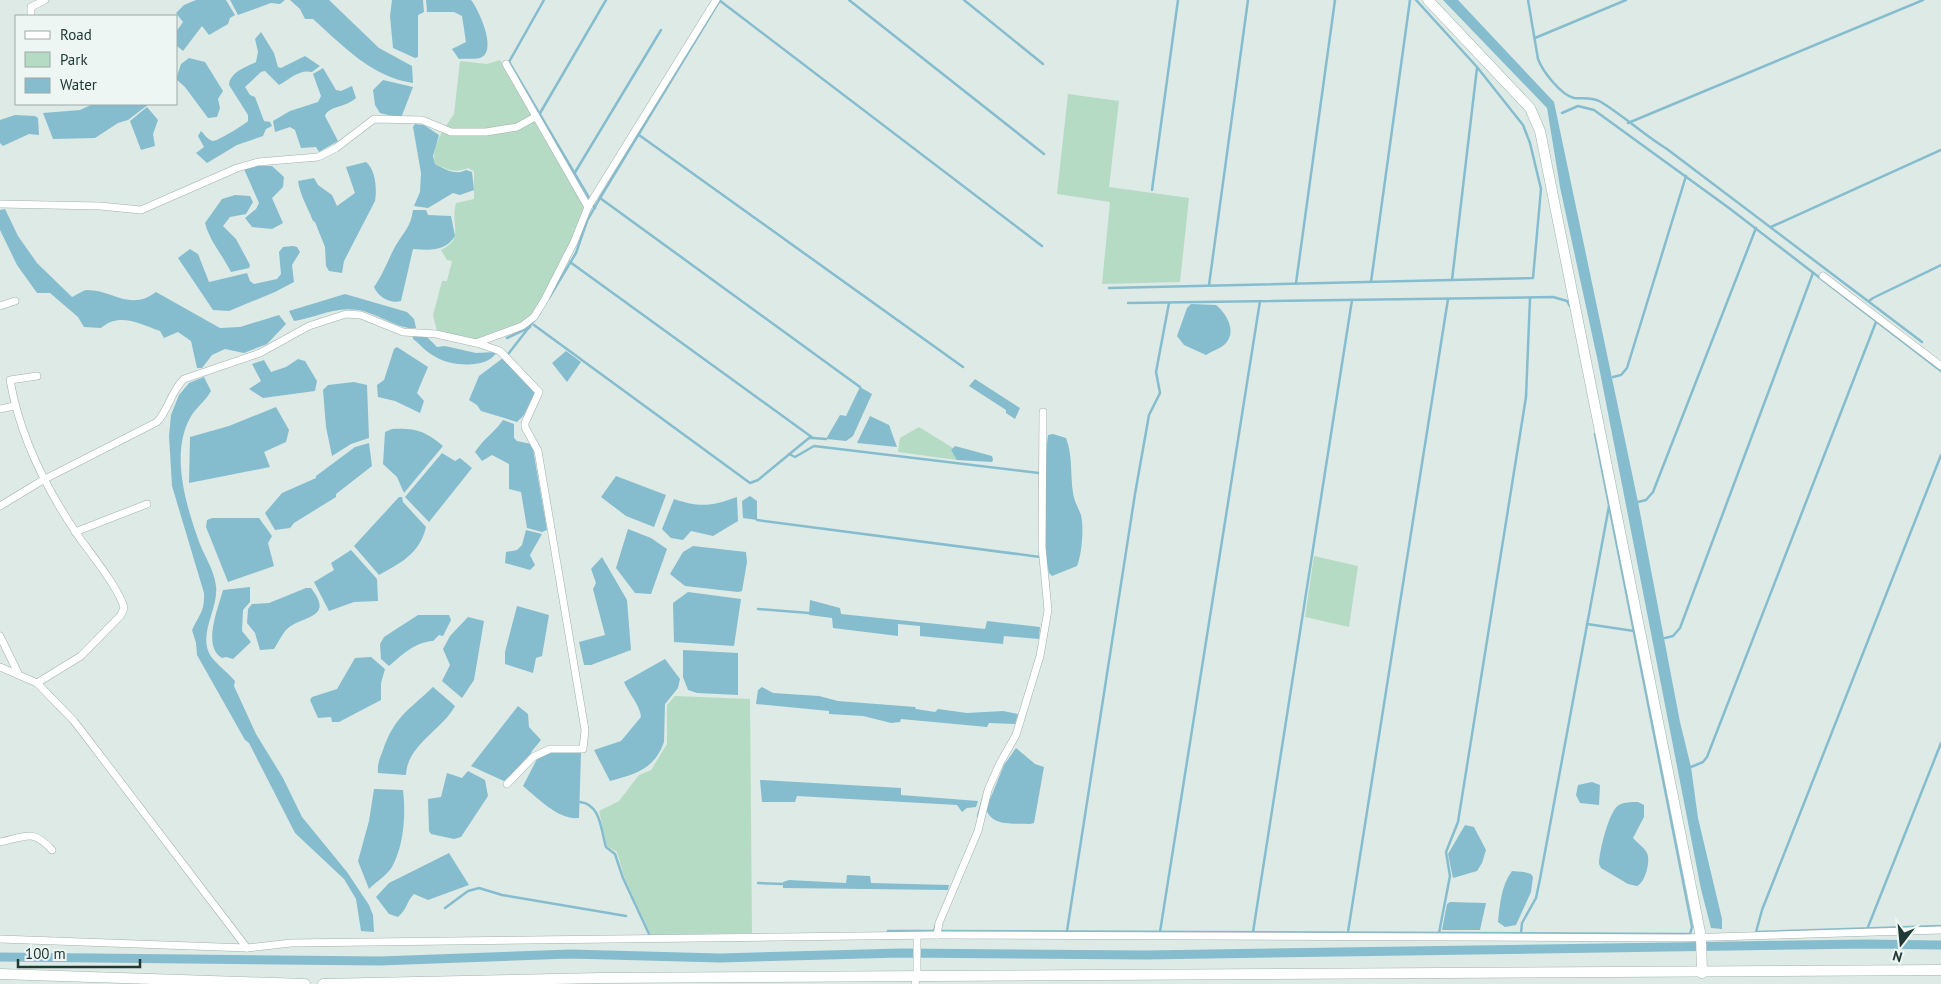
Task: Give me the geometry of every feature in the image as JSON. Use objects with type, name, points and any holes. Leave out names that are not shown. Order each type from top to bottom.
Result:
[{"type":"main road","points":[[1428,0],[1530,108],[1540,131],[1701,939],[1702,970]]},
{"type":"main road","points":[[323,984],[593,978],[1941,970]]},
{"type":"main road","points":[[0,974],[54,980],[305,984]]},
{"type":"street","points":[[31,15],[31,7],[45,0]]},
{"type":"street","points":[[476,343],[522,326],[534,317],[572,247],[588,206],[716,0]]},
{"type":"street","points":[[506,64],[588,206]]},
{"type":"street","points":[[0,204],[100,206],[141,210],[237,168],[258,162],[318,157],[336,148],[374,119],[422,120],[440,130],[451,132],[486,132],[517,128],[535,117]]},
{"type":"street","points":[[1823,276],[1941,366]]},
{"type":"street","points":[[0,306],[15,301]]},
{"type":"street","points":[[0,506],[43,480],[157,422],[165,412],[175,389],[187,377],[266,351],[296,332],[322,320],[355,314],[402,332],[436,334],[476,343],[500,351],[539,392],[524,423],[538,451],[585,730],[583,749],[550,749],[534,757],[507,784]]},
{"type":"street","points":[[37,683],[81,656],[123,612],[123,604],[43,480],[14,406],[10,380],[38,376]]},
{"type":"street","points":[[0,409],[14,406]]},
{"type":"street","points":[[937,935],[939,923],[978,831],[985,799],[1000,763],[1016,735],[1036,673],[1046,626],[1047,589],[1042,547],[1043,412]]},
{"type":"street","points":[[75,532],[147,504]]},
{"type":"street","points":[[0,636],[18,673]]},
{"type":"street","points":[[0,667],[18,673],[37,683],[74,722],[247,948]]},
{"type":"street","points":[[0,842],[30,834],[39,837],[52,850]]},
{"type":"street","points":[[0,939],[247,948],[291,943],[917,937],[937,935],[1701,939],[1941,930]]},
{"type":"street","points":[[916,977],[917,937]]},
{"type":"green space","points":[[500,60],[533,116],[512,126],[490,130],[444,129],[454,114],[460,61],[487,64]]},
{"type":"green space","points":[[1068,94],[1119,101],[1109,187],[1189,198],[1180,282],[1102,284],[1110,202],[1057,194]]},
{"type":"green space","points":[[534,119],[581,198],[583,206],[582,216],[573,242],[532,316],[527,320],[511,329],[477,340],[462,339],[437,331],[433,315],[442,281],[447,281],[452,261],[447,260],[441,250],[453,241],[455,236],[456,203],[474,199],[474,171],[468,168],[459,171],[451,170],[435,164],[434,159],[438,139],[442,132],[487,134]]},
{"type":"green space","points":[[919,427],[953,448],[951,450],[957,460],[898,452],[900,438]]},
{"type":"green space","points":[[1314,556],[1358,566],[1349,627],[1305,617]]},
{"type":"green space","points":[[675,696],[750,699],[752,933],[651,935],[625,879],[617,852],[607,846],[599,811],[619,801],[639,775],[651,770],[667,744],[667,705]]},
{"type":"water","points":[[196,0],[226,0],[235,15],[230,18],[228,24],[209,35],[202,26],[183,51],[178,47],[178,29],[183,22],[176,13],[184,5]]},
{"type":"water","points":[[230,0],[285,0],[280,4],[271,3],[238,15]]},
{"type":"water","points":[[290,0],[329,0],[379,48],[412,66],[413,83],[398,80],[384,74],[359,59],[313,19],[305,19],[300,9]]},
{"type":"water","points":[[392,0],[423,0],[424,12],[418,15],[418,57],[415,58],[393,48],[390,16]]},
{"type":"water","points":[[426,0],[471,0],[485,28],[488,46],[486,53],[482,57],[459,59],[452,49],[466,42],[462,16],[454,12],[427,12]]},
{"type":"water","points":[[1443,0],[1458,0],[1554,102],[1638,502],[1680,722],[1691,767],[1698,818],[1722,919],[1722,929],[1711,928],[1701,889],[1598,362],[1560,187],[1547,108]]},
{"type":"water","points":[[261,32],[274,53],[278,67],[281,68],[305,56],[320,66],[312,72],[299,73],[279,85],[265,71],[261,72],[245,87],[250,95],[255,97],[264,121],[270,122],[272,126],[266,129],[263,136],[237,145],[207,163],[196,153],[204,147],[198,136],[201,131],[213,141],[248,121],[248,115],[229,85],[235,73],[256,62],[258,52],[255,39]]},
{"type":"water","points":[[189,58],[205,62],[223,91],[218,99],[220,108],[217,117],[208,118],[185,87],[178,81],[181,64]]},
{"type":"water","points":[[323,68],[336,90],[341,91],[352,86],[356,98],[327,113],[325,116],[338,141],[319,152],[316,147],[301,148],[295,130],[290,127],[275,132],[273,121],[290,111],[318,102],[321,96],[313,74]]},
{"type":"water","points":[[383,80],[413,87],[401,118],[380,113],[375,105],[373,90]]},
{"type":"water","points":[[91,105],[148,105],[128,120],[118,123],[95,138],[53,139],[43,113],[80,110]]},
{"type":"water","points":[[147,107],[158,120],[153,134],[155,146],[141,150],[130,121]]},
{"type":"water","points":[[15,115],[35,116],[38,118],[39,135],[29,134],[3,146],[0,143],[0,120]]},
{"type":"water","points":[[415,124],[424,125],[439,135],[433,156],[435,164],[454,172],[466,170],[472,172],[474,190],[460,195],[453,193],[428,208],[414,206],[420,192],[421,173],[413,127]]},
{"type":"water","points":[[366,162],[374,175],[376,186],[375,201],[344,261],[342,273],[329,271],[326,266],[325,247],[302,196],[298,181],[314,178],[318,185],[332,195],[337,206],[355,193],[346,167]]},
{"type":"water","points":[[255,166],[272,166],[284,177],[283,187],[272,198],[283,223],[272,229],[252,227],[245,218],[256,209],[259,203],[244,169]]},
{"type":"water","points":[[235,195],[250,196],[253,202],[246,214],[230,217],[223,226],[236,239],[250,265],[249,268],[231,272],[213,242],[205,223],[222,199]]},
{"type":"water","points":[[5,209],[18,236],[37,263],[72,297],[86,290],[129,300],[138,300],[147,298],[156,292],[220,328],[240,327],[279,315],[286,324],[267,344],[244,353],[225,349],[212,355],[202,368],[197,368],[191,341],[178,332],[164,338],[160,331],[122,320],[108,323],[101,328],[84,327],[78,317],[50,293],[37,293],[17,265],[0,230],[0,210]]},
{"type":"water","points":[[413,210],[426,210],[428,215],[451,216],[455,236],[447,245],[437,249],[413,249],[401,301],[389,301],[378,294],[374,287],[409,225]]},
{"type":"water","points":[[283,247],[297,247],[300,252],[292,265],[294,282],[229,311],[213,310],[178,258],[190,249],[198,254],[209,282],[247,273],[250,281],[254,284],[277,279],[281,274],[279,252]]},
{"type":"water","points":[[345,294],[407,312],[414,319],[416,328],[403,327],[365,311],[358,310],[333,311],[294,321],[289,311]]},
{"type":"water","points":[[1191,304],[1216,305],[1224,313],[1231,329],[1228,340],[1224,345],[1206,355],[1184,345],[1177,336],[1187,308]]},
{"type":"water","points":[[413,336],[427,337],[437,347],[445,346],[476,353],[497,352],[485,362],[458,364],[431,354],[413,339]]},
{"type":"water","points":[[397,347],[428,367],[417,393],[424,401],[420,413],[395,401],[378,397],[377,385],[384,380],[394,349]]},
{"type":"water","points":[[566,351],[581,362],[567,382],[552,363]]},
{"type":"water","points":[[503,358],[535,392],[524,415],[517,422],[481,411],[477,405],[469,400],[479,376]]},
{"type":"water","points":[[298,359],[305,361],[317,381],[315,391],[263,398],[249,389],[261,381],[252,364],[264,360],[271,372],[286,367]]},
{"type":"water","points":[[204,377],[211,391],[190,418],[184,432],[181,446],[181,461],[188,508],[199,542],[213,573],[216,586],[216,595],[207,633],[208,651],[213,659],[235,681],[234,686],[256,734],[283,778],[302,817],[347,872],[369,905],[373,915],[374,932],[361,931],[356,899],[344,879],[295,833],[249,743],[245,740],[197,655],[192,630],[202,609],[204,593],[172,486],[169,436],[171,415],[179,395],[189,383]]},
{"type":"water","points":[[975,379],[1020,408],[1015,419],[1006,413],[1006,410],[969,386]]},
{"type":"water","points":[[354,382],[367,385],[369,438],[351,444],[332,456],[326,427],[323,390],[328,385]]},
{"type":"water","points":[[860,387],[872,394],[853,436],[846,441],[826,439],[840,415],[846,416]]},
{"type":"water","points":[[276,407],[289,430],[286,442],[264,452],[270,467],[189,483],[190,437],[229,426]]},
{"type":"water","points":[[870,416],[889,425],[897,447],[857,443]]},
{"type":"water","points":[[503,420],[514,424],[514,438],[517,441],[531,444],[533,449],[547,530],[542,532],[527,528],[521,492],[509,489],[509,464],[492,455],[482,461],[475,452]]},
{"type":"water","points":[[392,429],[408,429],[420,432],[443,446],[404,493],[397,477],[383,464],[385,432]]},
{"type":"water","points":[[1053,434],[1066,438],[1073,493],[1081,515],[1082,533],[1077,566],[1052,576],[1049,573],[1046,558],[1046,453],[1048,435]]},
{"type":"water","points":[[369,443],[372,466],[336,494],[336,497],[294,523],[290,528],[275,530],[265,513],[282,493],[316,478],[316,476],[355,447]]},
{"type":"water","points":[[955,446],[992,456],[993,460],[992,462],[957,460],[951,450]]},
{"type":"water","points":[[442,453],[455,461],[460,458],[472,468],[429,522],[405,497]]},
{"type":"water","points":[[616,476],[666,495],[654,527],[626,516],[601,497]]},
{"type":"water","points":[[750,496],[757,501],[757,520],[743,518],[742,501]]},
{"type":"water","points":[[399,497],[402,497],[403,502],[426,527],[419,544],[414,550],[395,566],[379,575],[354,546]]},
{"type":"water","points":[[737,497],[738,521],[713,536],[691,531],[683,540],[671,538],[662,529],[674,499],[691,504],[706,505]]},
{"type":"water","points":[[212,518],[259,518],[272,536],[268,543],[274,566],[228,582],[206,527],[207,520]]},
{"type":"water","points":[[628,529],[651,538],[667,549],[651,594],[635,593],[616,568]]},
{"type":"water","points":[[526,530],[542,534],[530,555],[535,565],[530,570],[505,563],[506,552],[517,550],[522,545]]},
{"type":"water","points":[[693,546],[746,552],[747,562],[742,591],[685,586],[670,574],[683,552]]},
{"type":"water","points":[[351,550],[377,579],[378,601],[354,602],[329,611],[314,582],[334,570],[331,563]]},
{"type":"water","points":[[602,557],[627,600],[631,650],[591,665],[584,665],[579,642],[605,635],[593,589],[596,583],[591,569]]},
{"type":"water","points":[[250,587],[250,602],[243,610],[242,631],[251,642],[233,659],[222,658],[216,652],[212,636],[215,617],[223,590]]},
{"type":"water","points":[[306,588],[311,588],[318,598],[320,606],[318,611],[287,629],[274,649],[260,650],[255,633],[247,623],[248,609],[252,604],[269,603]]},
{"type":"water","points":[[688,592],[741,599],[734,646],[674,642],[673,603]]},
{"type":"water","points":[[810,600],[840,608],[841,614],[985,629],[987,621],[1040,627],[1039,639],[1004,636],[1003,644],[920,636],[920,626],[898,624],[898,636],[833,628],[832,618],[809,615]]},
{"type":"water","points":[[517,606],[549,615],[542,656],[536,658],[533,673],[505,664],[505,652]]},
{"type":"water","points":[[418,615],[449,615],[451,620],[443,636],[439,635],[433,641],[415,646],[389,666],[381,659],[380,644],[384,637]]},
{"type":"water","points":[[468,617],[484,621],[474,680],[462,698],[442,681],[450,665],[443,649],[450,636]]},
{"type":"water","points":[[683,650],[738,653],[738,695],[697,693],[688,690],[683,677]]},
{"type":"water","points":[[371,657],[385,669],[381,683],[381,700],[339,722],[332,722],[331,717],[318,718],[310,700],[312,697],[337,689],[355,658]]},
{"type":"water","points":[[665,659],[680,679],[678,688],[665,704],[664,742],[660,751],[655,759],[643,769],[610,781],[594,750],[621,741],[641,717],[639,708],[624,682]]},
{"type":"water","points":[[433,687],[455,706],[412,755],[406,775],[378,773],[380,758],[392,729],[403,715]]},
{"type":"water","points":[[762,687],[773,693],[819,696],[838,701],[915,707],[916,709],[935,712],[938,709],[967,713],[1003,711],[1018,714],[1015,724],[989,723],[987,727],[901,719],[900,722],[891,723],[863,716],[829,714],[829,711],[756,704],[758,690]]},
{"type":"water","points":[[518,706],[528,714],[529,727],[541,740],[532,751],[528,760],[506,782],[471,766]]},
{"type":"water","points":[[1016,748],[1035,764],[1044,767],[1034,823],[1030,824],[1011,824],[998,821],[989,815],[986,809],[1004,765]]},
{"type":"water","points":[[549,752],[581,753],[579,818],[571,818],[556,812],[523,786],[537,759]]},
{"type":"water","points":[[468,771],[485,780],[488,796],[461,837],[454,839],[431,834],[429,831],[428,799],[441,797],[447,773],[462,778]]},
{"type":"water","points":[[760,780],[901,788],[901,795],[978,801],[976,807],[967,808],[962,812],[957,805],[797,796],[795,802],[762,802]]},
{"type":"water","points":[[1592,782],[1600,785],[1599,805],[1580,803],[1576,795],[1578,785]]},
{"type":"water","points":[[374,789],[403,790],[404,820],[402,840],[392,867],[369,889],[358,861],[369,821]]},
{"type":"water","points":[[1638,802],[1644,805],[1644,817],[1633,838],[1646,851],[1648,866],[1645,876],[1637,886],[1628,884],[1601,868],[1599,864],[1605,832],[1615,808],[1623,803]]},
{"type":"water","points":[[1465,825],[1474,827],[1486,850],[1477,871],[1453,878],[1448,854]]},
{"type":"water","points":[[449,853],[469,885],[428,900],[414,894],[398,917],[389,914],[376,897],[389,883]]},
{"type":"water","points":[[1512,871],[1531,874],[1533,877],[1531,892],[1516,925],[1505,927],[1498,922],[1499,909],[1503,889]]},
{"type":"water","points":[[847,875],[870,876],[871,883],[949,885],[948,890],[783,888],[783,882],[789,880],[846,883]]},
{"type":"water","points":[[1450,902],[1486,903],[1480,930],[1442,930],[1447,904]]},
{"type":"waterway","points":[[544,0],[509,62],[595,208]]},
{"type":"waterway","points":[[539,115],[606,0]]},
{"type":"waterway","points":[[719,0],[1042,246]]},
{"type":"waterway","points":[[549,298],[576,253],[587,221],[600,198],[720,0]]},
{"type":"waterway","points":[[849,0],[1044,154]]},
{"type":"waterway","points":[[964,0],[1043,64]]},
{"type":"waterway","points":[[1152,190],[1178,0]]},
{"type":"waterway","points":[[1209,285],[1248,0]]},
{"type":"waterway","points":[[1296,283],[1335,0]]},
{"type":"waterway","points":[[1371,282],[1410,0]]},
{"type":"waterway","points":[[1109,288],[1533,278],[1541,189],[1530,143],[1523,125],[1477,67],[1416,0]]},
{"type":"waterway","points":[[1528,0],[1538,59],[1558,88],[1574,98],[1598,100],[1609,107],[1922,342]]},
{"type":"waterway","points":[[1535,38],[1626,0]]},
{"type":"waterway","points":[[1628,123],[1923,0]]},
{"type":"waterway","points":[[574,174],[661,30]]},
{"type":"waterway","points":[[1452,280],[1477,68]]},
{"type":"waterway","points":[[1562,113],[1578,106],[1594,110],[1729,208],[1941,371]]},
{"type":"waterway","points":[[639,135],[963,367]]},
{"type":"waterway","points":[[1771,227],[1941,150]]},
{"type":"waterway","points":[[1613,377],[1621,375],[1627,368],[1686,176]]},
{"type":"waterway","points":[[600,198],[860,387]]},
{"type":"waterway","points":[[1638,502],[1646,500],[1653,492],[1756,228]]},
{"type":"waterway","points":[[534,325],[750,483],[758,480],[809,438],[813,438],[570,262]]},
{"type":"waterway","points":[[1869,301],[1941,265]]},
{"type":"waterway","points":[[1665,638],[1673,636],[1680,628],[1813,273]]},
{"type":"waterway","points":[[1128,303],[1553,297],[1567,301],[1570,306]]},
{"type":"waterway","points":[[1439,933],[1450,876],[1446,852],[1458,822],[1526,397],[1530,298]]},
{"type":"waterway","points":[[1348,932],[1448,299]]},
{"type":"waterway","points":[[1253,932],[1352,300]]},
{"type":"waterway","points":[[1160,932],[1260,301]]},
{"type":"waterway","points":[[1067,931],[1135,494],[1149,415],[1160,393],[1156,372],[1169,303]]},
{"type":"waterway","points":[[509,353],[540,313]]},
{"type":"waterway","points":[[1691,767],[1703,762],[1707,757],[1876,322]]},
{"type":"waterway","points":[[507,338],[530,327]]},
{"type":"waterway","points":[[934,931],[1690,934],[1692,927],[1595,434]]},
{"type":"waterway","points":[[813,438],[826,439]]},
{"type":"waterway","points":[[789,454],[795,457],[814,446],[1047,474]]},
{"type":"waterway","points":[[1941,455],[1762,910],[1756,932],[1941,926]]},
{"type":"waterway","points":[[1521,933],[1522,923],[1536,898],[1540,879],[1609,506]]},
{"type":"waterway","points":[[757,520],[1040,557]]},
{"type":"waterway","points":[[758,609],[809,613]]},
{"type":"waterway","points":[[1587,624],[1634,631]]},
{"type":"waterway","points":[[1868,927],[1941,743]]},
{"type":"waterway","points":[[978,816],[984,795]]},
{"type":"waterway","points":[[580,802],[587,804],[596,813],[606,847],[615,854],[623,878],[650,936]]},
{"type":"waterway","points":[[758,883],[783,884]]},
{"type":"waterway","points":[[445,908],[468,891],[479,888],[502,895],[626,916]]},
{"type":"waterway","points":[[888,931],[934,931],[936,925]]},
{"type":"waterway","points":[[0,957],[380,961],[570,954],[720,958],[901,953],[1146,955],[1866,944],[1941,945]]}]
